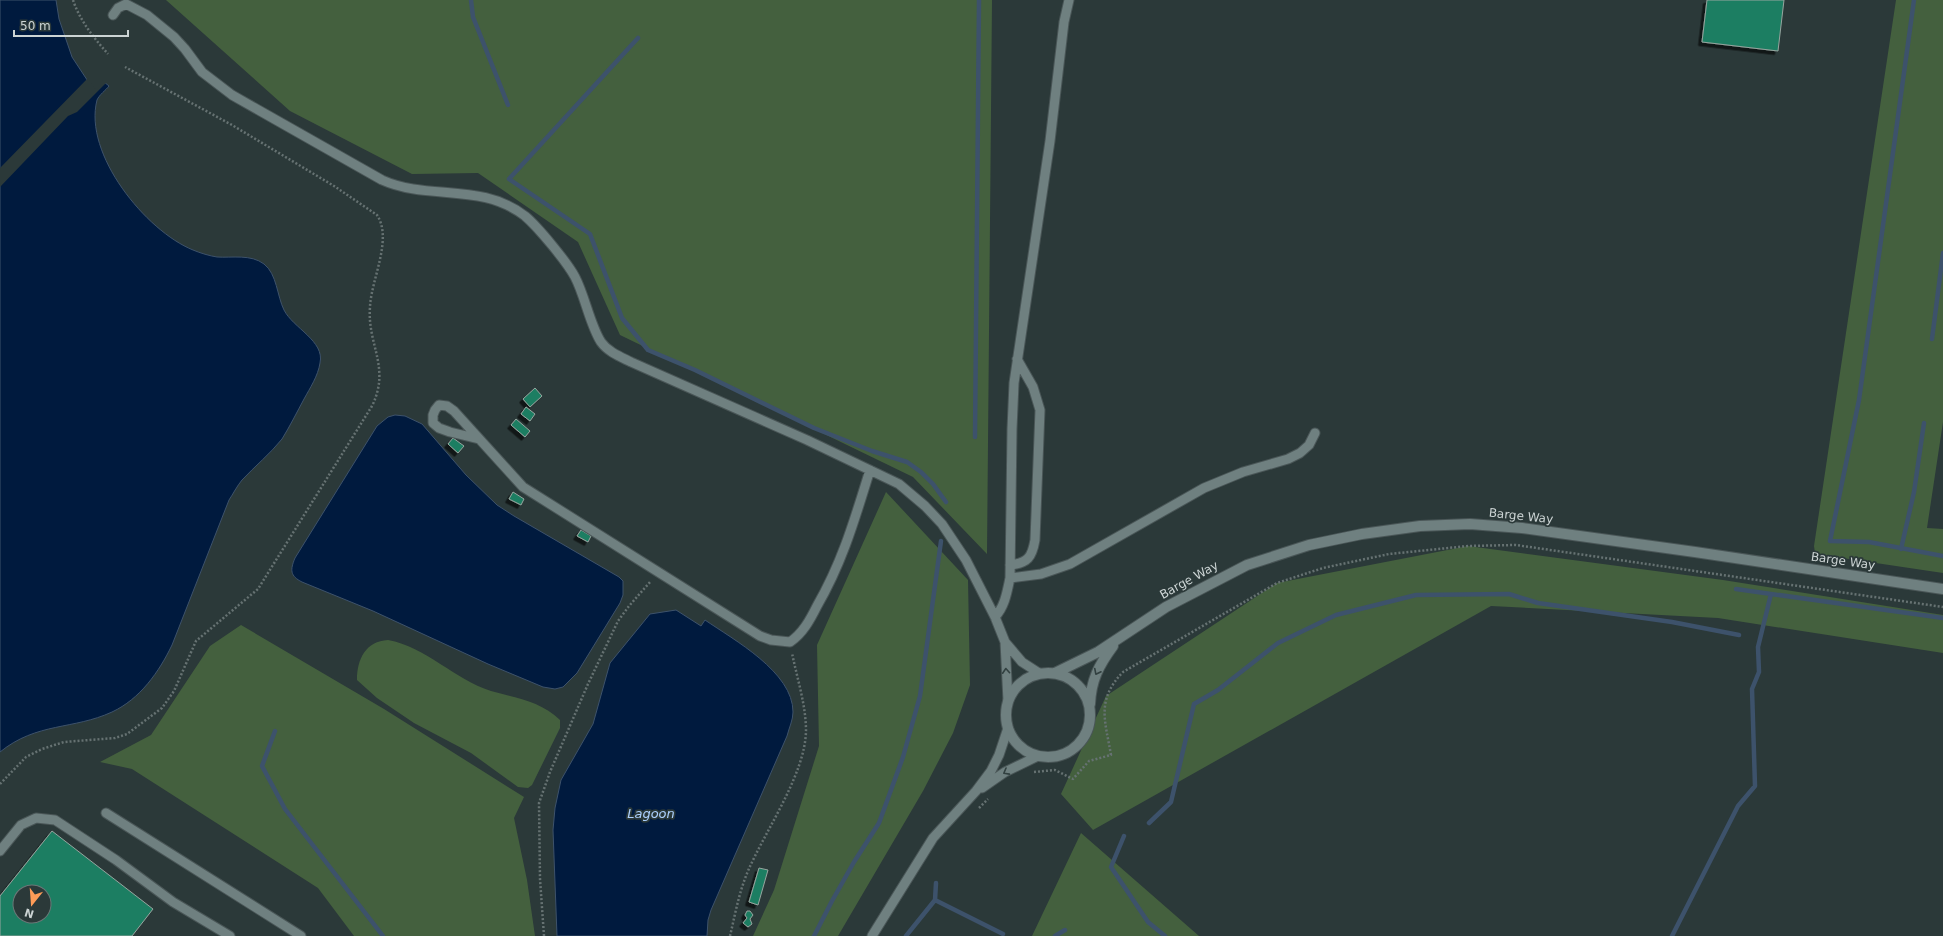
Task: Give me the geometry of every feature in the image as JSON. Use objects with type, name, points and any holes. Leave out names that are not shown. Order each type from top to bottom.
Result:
[{"type":"street","name":"Barge Way","points":[[1055,673],[1086,659],[1118,640],[1166,606],[1247,565],[1309,545],[1362,534],[1420,526],[1470,524],[1522,528],[1943,589]]},
{"type":"street","name":"Barge Way","points":[[1090,709],[1093,679],[1105,657],[1118,640]]},
{"type":"street","points":[[1039,673],[1055,673],[1068,677],[1078,685],[1086,696],[1090,709],[1088,728],[1078,745],[1068,753],[1056,757],[1038,756],[1025,751],[1014,741],[1008,728],[1005,715],[1008,701],[1015,688],[1026,679],[1039,673]]},
{"type":"lane","points":[[995,617],[1000,612],[1005,599],[1010,578],[1012,410],[1017,359],[1050,141],[1064,22],[1069,0]]},
{"type":"lane","points":[[113,15],[118,8],[126,4],[147,15],[185,48],[202,72],[232,95],[382,180],[393,185],[418,192],[438,191],[478,195],[511,208],[525,216],[564,260],[575,276],[596,332],[602,343],[612,352],[631,362],[807,440],[870,470],[909,491],[942,524],[966,560],[995,617],[1005,642],[1022,662],[1039,673]]},
{"type":"lane","points":[[1010,565],[1020,564],[1028,559],[1034,544],[1040,439],[1038,399],[1017,359]]},
{"type":"lane","points":[[479,439],[439,428],[433,423],[435,410],[439,405],[451,408],[523,487],[659,571],[760,636],[771,640],[790,642],[804,629],[836,571],[870,470]]},
{"type":"lane","points":[[1010,578],[1041,574],[1070,564],[1204,488],[1243,472],[1288,459],[1300,453],[1309,445],[1315,433]]},
{"type":"lane","points":[[1005,642],[1008,701]]},
{"type":"lane","points":[[872,936],[933,838],[976,791],[991,771],[1008,728]]},
{"type":"lane","points":[[976,791],[1005,772],[1038,756]]},
{"type":"lane","points":[[106,813],[301,936]]},
{"type":"lane","points":[[0,850],[21,825],[36,818],[56,820],[116,860],[173,902],[230,936]]},
{"type":"path","points":[[73,0],[78,14],[87,29],[108,54]]},
{"type":"path","points":[[0,784],[26,757],[42,749],[64,742],[115,738],[127,734],[162,708],[174,691],[196,641],[258,589],[372,406],[380,384],[380,373],[370,307],[383,239],[381,221],[377,215],[334,186],[232,125],[125,67]]},
{"type":"path","points":[[1028,775],[1034,772],[1055,770],[1073,779],[1089,761],[1111,755],[1104,713],[1106,696],[1114,681],[1123,672],[1277,583],[1324,568],[1389,554],[1468,546],[1516,545],[1943,607]]},
{"type":"path","points":[[544,936],[539,811],[542,791],[588,684],[618,621],[659,571]]},
{"type":"path","points":[[730,936],[748,871],[784,799],[801,756],[804,742],[806,731],[804,716],[790,642]]},
{"type":"path","points":[[977,810],[994,795]]},
{"type":"green space","points":[[166,0],[992,0],[987,554],[913,477],[620,335],[578,242],[478,173],[412,174],[290,111]]},
{"type":"green space","points":[[1896,0],[1943,0],[1943,422],[1927,528],[1943,529],[1943,573],[1822,555],[1815,553],[1814,546]]},
{"type":"green space","points":[[886,492],[968,580],[970,685],[953,733],[923,791],[838,936],[753,936],[774,890],[819,746],[817,645]]},
{"type":"green space","points":[[1468,546],[1723,580],[1943,615],[1943,653],[1718,618],[1491,606],[1093,830],[1061,794],[1106,696],[1277,583]]},
{"type":"green space","points":[[241,625],[384,709],[524,797],[514,818],[527,880],[535,936],[354,936],[318,888],[132,769],[100,762],[151,735],[210,646]]},
{"type":"green space","points":[[388,640],[415,649],[478,686],[519,698],[545,708],[560,720],[560,728],[532,785],[528,788],[518,787],[471,753],[414,723],[377,698],[357,680],[357,672],[364,652],[380,641]]},
{"type":"green space","points":[[1081,833],[1199,936],[1032,936]]},
{"type":"water","points":[[0,0],[56,0],[59,19],[72,57],[95,92],[104,82],[109,86],[97,100],[95,121],[99,144],[109,166],[122,188],[138,208],[156,226],[175,240],[193,250],[217,257],[241,257],[253,259],[264,264],[272,273],[284,310],[288,317],[313,341],[318,348],[320,363],[316,377],[282,439],[273,450],[242,480],[229,500],[172,645],[155,675],[148,684],[131,700],[112,712],[98,718],[41,731],[14,742],[0,752]]},
{"type":"water","points":[[395,415],[405,416],[422,424],[466,475],[497,505],[619,577],[623,581],[623,595],[620,603],[577,673],[563,687],[555,689],[543,687],[488,664],[373,611],[302,582],[293,575],[292,566],[295,558],[377,426],[388,417]]},
{"type":"water","name":"Lagoon","points":[[676,610],[701,626],[705,620],[746,647],[773,671],[783,684],[790,697],[793,715],[787,736],[711,910],[708,920],[707,936],[557,936],[553,830],[555,808],[561,780],[593,724],[610,663],[650,614]]},
{"type":"pier","points":[[88,78],[95,89],[103,80],[107,82],[77,112],[68,116],[0,187],[0,168]]},
{"type":"building","points":[[1707,0],[1784,0],[1778,51],[1702,42]]},
{"type":"building","points":[[535,388],[542,396],[530,407],[523,399]]},
{"type":"building","points":[[526,407],[535,414],[530,421],[521,414]]},
{"type":"building","points":[[516,419],[530,431],[525,437],[511,425]]},
{"type":"building","points":[[453,438],[464,446],[458,453],[448,444]]},
{"type":"building","points":[[513,492],[524,499],[521,505],[509,499]]},
{"type":"building","points":[[581,530],[591,536],[588,542],[577,536]]},
{"type":"building","points":[[52,831],[153,909],[132,936],[0,936],[0,896]]},
{"type":"building","points":[[759,868],[768,870],[758,905],[749,902]]},
{"type":"building","points":[[747,911],[750,911],[753,915],[750,919],[752,924],[748,927],[743,923],[747,918],[745,915]]},
{"type":"waterway","points":[[471,0],[473,17],[508,105]]},
{"type":"waterway","points":[[975,437],[979,0]]},
{"type":"waterway","points":[[1914,0],[1859,400],[1830,541],[1869,542],[1943,556]]},
{"type":"waterway","points":[[638,38],[509,179],[590,234],[622,318],[648,350],[695,370],[814,428],[872,451],[907,462],[921,472],[933,484],[946,502]]},
{"type":"waterway","points":[[1932,339],[1943,253]]},
{"type":"waterway","points":[[1901,549],[1914,492],[1924,423]]},
{"type":"waterway","points":[[814,936],[854,862],[879,823],[903,757],[920,696],[941,541]]},
{"type":"waterway","points":[[1736,589],[1943,618]]},
{"type":"waterway","points":[[1149,823],[1171,802],[1194,704],[1218,690],[1278,643],[1336,615],[1416,595],[1509,594],[1538,603],[1672,622],[1739,635]]},
{"type":"waterway","points":[[1672,936],[1738,806],[1755,786],[1752,689],[1759,672],[1758,647],[1771,594]]},
{"type":"waterway","points":[[275,731],[262,766],[285,809],[383,936]]},
{"type":"waterway","points":[[1124,836],[1111,867],[1148,922],[1165,936]]},
{"type":"waterway","points":[[935,900],[936,883]]},
{"type":"waterway","points":[[906,936],[935,900],[1003,934]]},
{"type":"waterway","points":[[1055,936],[1065,930]]}]
